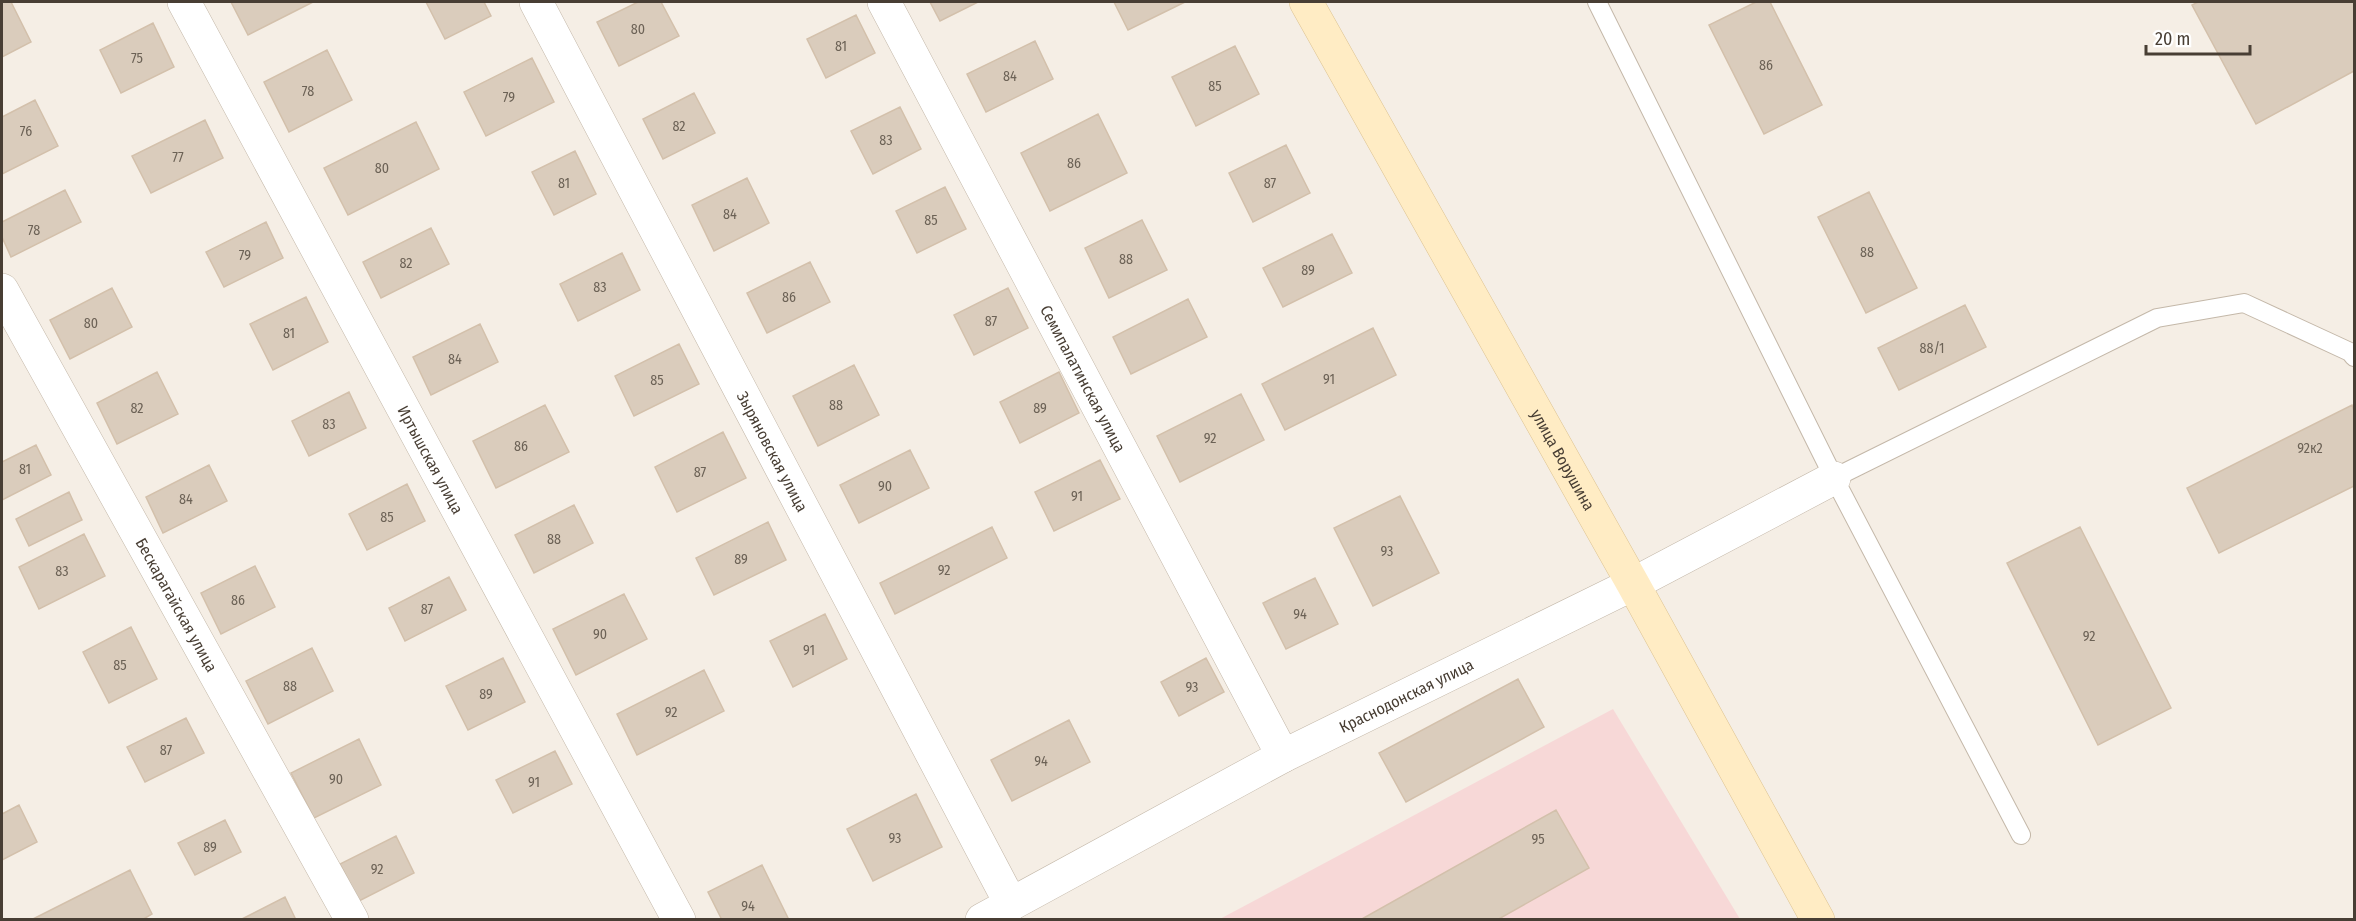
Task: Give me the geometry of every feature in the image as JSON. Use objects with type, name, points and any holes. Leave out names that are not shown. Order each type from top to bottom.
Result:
[{"type":"street","name":"Иртышская улица","points":[[183,2],[680,920]]},
{"type":"street","name":"Зыряновская улица","points":[[536,2],[1011,904]]},
{"type":"street","name":"Семипалатинская улица","points":[[884,2],[1283,756]]},
{"type":"street","name":"улица Ворушина","points":[[1306,2],[1633,584],[1818,920]]},
{"type":"street","name":"Бескарагайская улица","points":[[2,290],[352,920]]},
{"type":"street","name":"Краснодонская улица","points":[[982,920],[1283,756],[1633,584],[1834,478]]},
{"type":"lane","points":[[1597,2],[1834,478],[2021,835]]},
{"type":"lane","points":[[1834,478],[2157,318],[2244,303],[2350,352],[2355,357]]},
{"type":"shaded area","points":[[1613,709],[1740,919],[1218,920]]},
{"type":"building","points":[[2,2],[11,2],[31,42],[2,57]]},
{"type":"building","points":[[231,2],[313,2],[248,35]]},
{"type":"building","points":[[426,2],[484,2],[491,16],[445,39]]},
{"type":"building","points":[[638,2],[661,2],[679,36],[619,66],[597,22]]},
{"type":"building","points":[[930,2],[978,2],[940,21]]},
{"type":"building","points":[[1114,2],[1185,2],[1128,30]]},
{"type":"building","points":[[1756,2],[1770,2],[1822,105],[1764,134],[1709,25]]},
{"type":"building","points":[[2198,2],[2354,2],[2354,71],[2256,124],[2192,5]]},
{"type":"building","points":[[856,15],[875,53],[826,78],[807,39]]},
{"type":"building","points":[[153,23],[174,67],[121,93],[100,50]]},
{"type":"building","points":[[1035,41],[1053,79],[986,112],[967,74]]},
{"type":"building","points":[[1235,46],[1259,94],[1196,126],[1172,77]]},
{"type":"building","points":[[327,50],[352,100],[289,132],[264,82]]},
{"type":"building","points":[[532,58],[554,102],[486,136],[464,92]]},
{"type":"building","points":[[694,93],[715,133],[663,159],[643,119]]},
{"type":"building","points":[[35,100],[58,146],[2,174],[2,117]]},
{"type":"building","points":[[900,107],[921,149],[873,174],[851,131]]},
{"type":"building","points":[[1098,114],[1127,173],[1050,211],[1021,153]]},
{"type":"building","points":[[205,120],[223,158],[151,193],[132,156]]},
{"type":"building","points":[[416,122],[439,169],[348,215],[324,168]]},
{"type":"building","points":[[1286,145],[1310,193],[1253,222],[1229,173]]},
{"type":"building","points":[[575,151],[596,194],[554,215],[532,172]]},
{"type":"building","points":[[747,178],[769,223],[714,251],[692,205]]},
{"type":"building","points":[[945,187],[966,229],[917,253],[896,211]]},
{"type":"building","points":[[65,190],[81,222],[11,257],[2,237],[2,222]]},
{"type":"building","points":[[1869,192],[1917,288],[1866,313],[1818,217]]},
{"type":"building","points":[[1142,220],[1167,270],[1109,298],[1085,248]]},
{"type":"building","points":[[266,222],[283,258],[224,287],[206,252]]},
{"type":"building","points":[[431,228],[449,264],[381,298],[363,262]]},
{"type":"building","points":[[1332,234],[1352,273],[1283,307],[1263,268]]},
{"type":"building","points":[[622,253],[640,290],[578,321],[560,284]]},
{"type":"building","points":[[810,262],[830,302],[767,333],[747,293]]},
{"type":"building","points":[[112,288],[132,327],[70,359],[50,320]]},
{"type":"building","points":[[1008,288],[1028,328],[974,355],[954,315]]},
{"type":"building","points":[[306,297],[328,342],[273,370],[250,324]]},
{"type":"building","points":[[1188,299],[1207,337],[1131,374],[1113,337]]},
{"type":"building","points":[[1965,305],[1986,347],[1899,390],[1878,348]]},
{"type":"building","points":[[480,324],[498,362],[431,395],[413,357]]},
{"type":"building","points":[[1373,328],[1396,375],[1285,430],[1262,384]]},
{"type":"building","points":[[679,344],[699,384],[634,416],[615,376]]},
{"type":"building","points":[[854,365],[879,415],[818,446],[793,396]]},
{"type":"building","points":[[157,372],[178,414],[117,444],[97,403]]},
{"type":"building","points":[[1059,372],[1079,413],[1020,443],[1000,402]]},
{"type":"building","points":[[349,392],[366,428],[309,456],[292,421]]},
{"type":"building","points":[[1241,394],[1264,440],[1180,482],[1157,436]]},
{"type":"building","points":[[545,405],[569,452],[496,488],[473,441]]},
{"type":"building","points":[[2352,405],[2354,411],[2354,486],[2219,553],[2187,488]]},
{"type":"building","points":[[723,432],[746,478],[677,512],[655,467]]},
{"type":"building","points":[[36,445],[51,475],[2,500],[2,462]]},
{"type":"building","points":[[910,450],[929,488],[859,523],[840,485]]},
{"type":"building","points":[[1100,460],[1120,499],[1054,531],[1035,492]]},
{"type":"building","points":[[209,465],[227,501],[163,533],[146,497]]},
{"type":"building","points":[[407,484],[425,521],[367,550],[349,514]]},
{"type":"building","points":[[69,492],[82,520],[29,546],[16,519]]},
{"type":"building","points":[[1400,496],[1439,573],[1373,606],[1334,528]]},
{"type":"building","points":[[574,505],[593,543],[534,573],[515,535]]},
{"type":"building","points":[[768,522],[786,560],[714,595],[696,558]]},
{"type":"building","points":[[992,527],[1007,558],[895,614],[880,583]]},
{"type":"building","points":[[2080,527],[2171,708],[2098,745],[2007,563]]},
{"type":"building","points":[[84,534],[105,576],[39,609],[19,567]]},
{"type":"building","points":[[255,566],[275,607],[221,634],[201,593]]},
{"type":"building","points":[[449,577],[466,610],[405,641],[389,608]]},
{"type":"building","points":[[1315,578],[1338,624],[1286,649],[1263,603]]},
{"type":"building","points":[[624,594],[647,639],[576,675],[553,629]]},
{"type":"building","points":[[825,614],[847,659],[793,687],[770,641]]},
{"type":"building","points":[[131,627],[157,679],[109,703],[83,652]]},
{"type":"building","points":[[312,648],[333,691],[268,724],[246,681]]},
{"type":"building","points":[[503,658],[525,702],[468,730],[446,686]]},
{"type":"building","points":[[1206,658],[1224,692],[1179,716],[1161,682]]},
{"type":"building","points":[[704,670],[724,711],[637,755],[617,714]]},
{"type":"building","points":[[1518,679],[1544,727],[1406,802],[1379,753]]},
{"type":"building","points":[[186,718],[204,753],[145,782],[127,747]]},
{"type":"building","points":[[1069,720],[1090,762],[1012,801],[991,760]]},
{"type":"building","points":[[359,739],[381,785],[314,818],[291,773]]},
{"type":"building","points":[[555,751],[572,784],[513,813],[496,780]]},
{"type":"building","points":[[916,794],[942,847],[873,881],[847,829]]},
{"type":"building","points":[[19,805],[37,842],[2,860],[2,814]]},
{"type":"building","points":[[1556,810],[1589,868],[1497,920],[1360,920]]},
{"type":"building","points":[[225,820],[241,852],[195,875],[178,843]]},
{"type":"building","points":[[396,836],[414,873],[359,901],[340,864]]},
{"type":"building","points":[[762,865],[789,920],[722,920],[708,892]]},
{"type":"building","points":[[130,870],[152,914],[142,920],[31,920]]},
{"type":"building","points":[[285,897],[296,920],[240,920]]}]
